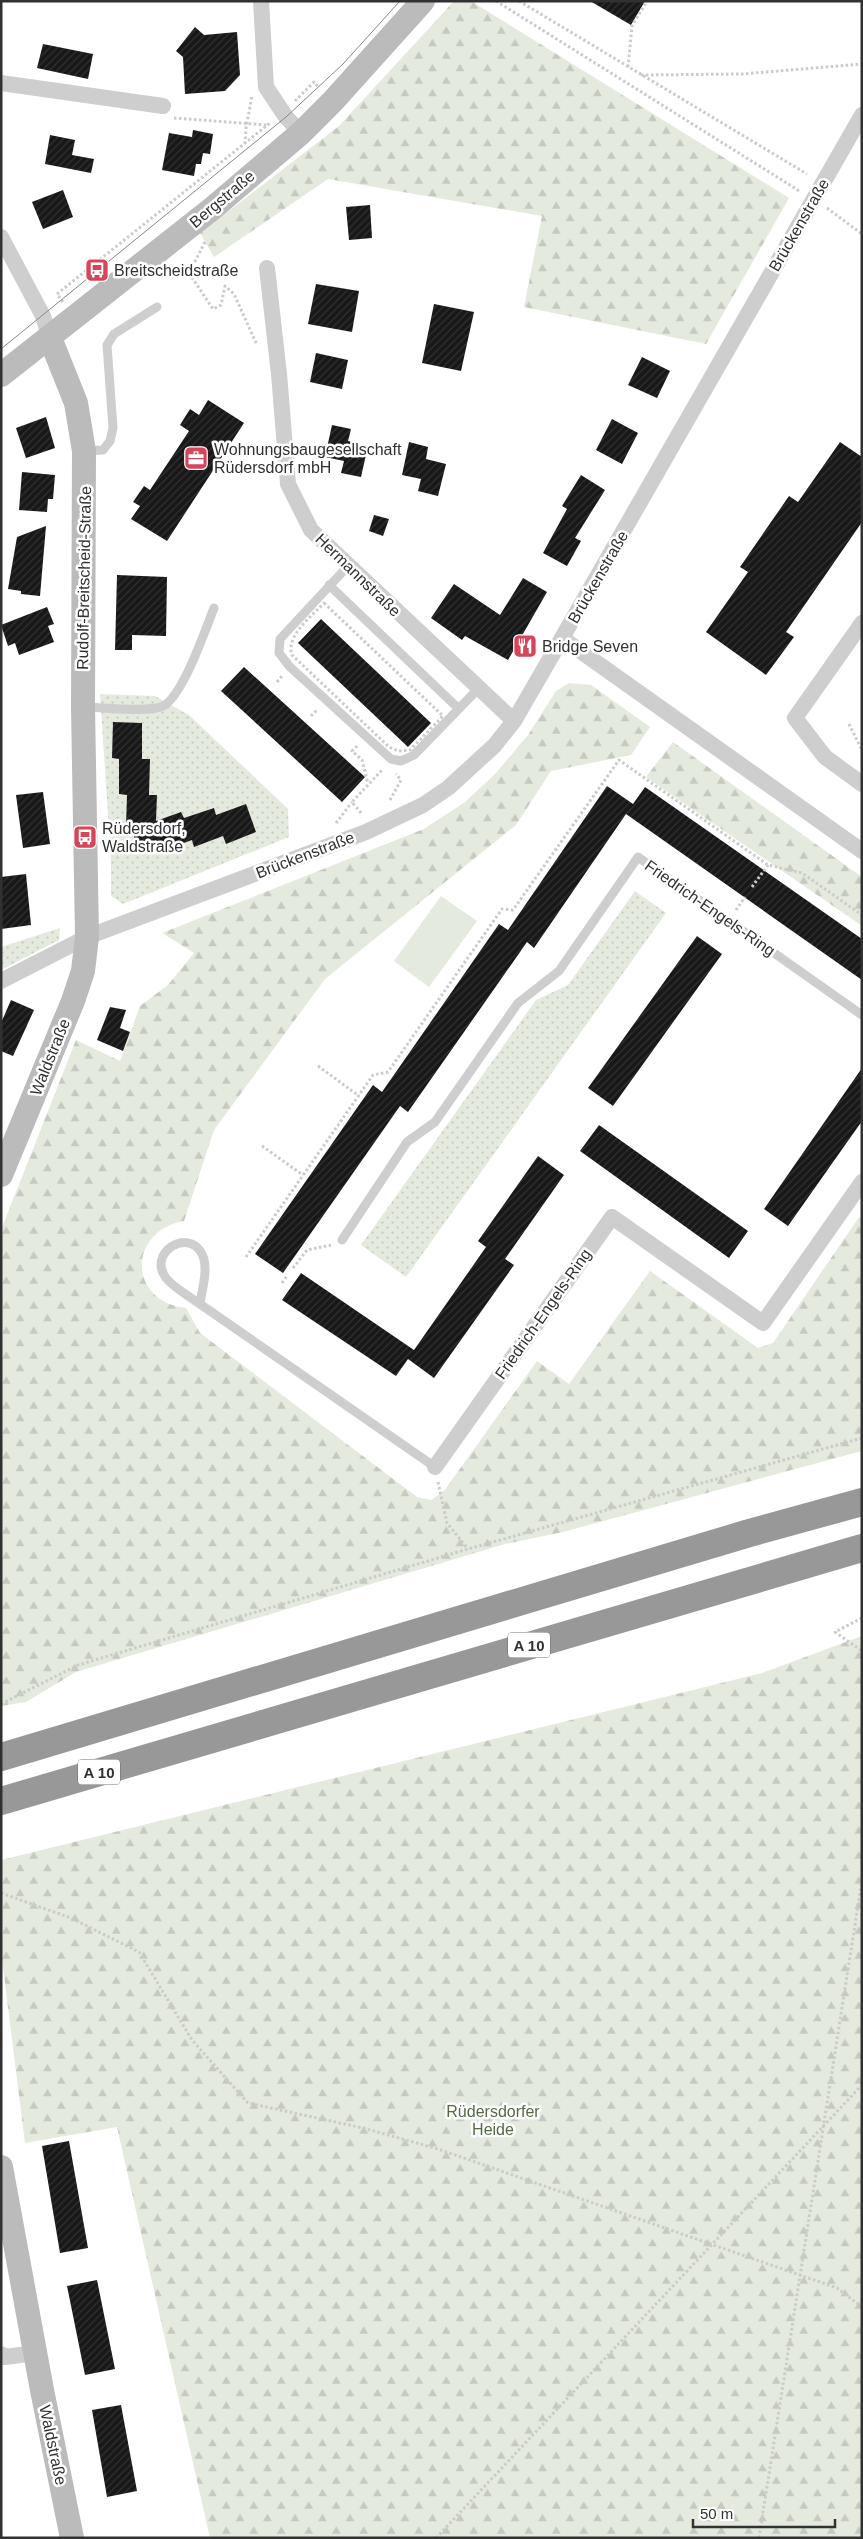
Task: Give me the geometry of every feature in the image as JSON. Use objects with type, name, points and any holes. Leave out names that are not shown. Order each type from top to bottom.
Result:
[{"type":"highway","name":"A 10","points":[[1,1757],[746,1534],[862,1502]]},
{"type":"highway","name":"A 10","points":[[1,1801],[862,1548]]},
{"type":"street","points":[[261,1],[266,87],[283,112],[301,133]]},
{"type":"street","name":"Bergstraße","points":[[1,375],[213,208],[301,133],[333,102],[423,1]]},
{"type":"street","points":[[1,83],[163,106]]},
{"type":"street","name":"Brückenstraße","points":[[1,981],[87,937],[395,819],[448,788],[494,746],[514,721],[862,115]]},
{"type":"street","name":"Rudolf-Breitscheid-Straße","points":[[1,237],[43,316],[50,338],[71,386],[83,434],[82,707],[87,937]]},
{"type":"street","name":"Hermannstraße","points":[[266,268],[279,374],[288,484],[311,530],[514,721]]},
{"type":"street","points":[[862,623],[795,718],[825,757],[862,784]]},
{"type":"street","points":[[562,638],[862,851]]},
{"type":"street","name":"Waldstraße","points":[[1,1175],[73,1001],[83,971],[87,937]]},
{"type":"street","name":"Friedrich-Engels-Ring","points":[[435,1467],[612,1217],[763,1323],[862,1182]]},
{"type":"street","name":"Waldstraße","points":[[1,2167],[72,2538]]},
{"type":"street","points":[[1,2354],[5,2357],[35,2352]]},
{"type":"lane","points":[[84,452],[103,450],[110,442],[113,428],[108,345],[114,334],[157,307]]},
{"type":"lane","points":[[348,566],[280,640],[279,653],[290,667],[401,761],[414,755],[478,688]]},
{"type":"lane","points":[[329,586],[459,709]]},
{"type":"lane","points":[[82,707],[150,709],[163,707],[177,694],[214,608]]},
{"type":"lane","name":"Friedrich-Engels-Ring","points":[[342,1240],[407,1142],[435,1122],[518,1003],[559,971],[638,857],[862,1015]]},
{"type":"lane","points":[[200,1304],[206,1267],[202,1254],[193,1244],[184,1242],[170,1246],[163,1253],[161,1263],[164,1276],[173,1285],[200,1304],[435,1467]]},
{"type":"path","points":[[496,1],[813,200]]},
{"type":"path","points":[[519,1],[807,174]]},
{"type":"path","points":[[628,67],[632,26],[647,1]]},
{"type":"path","points":[[640,75],[742,74],[862,64]]},
{"type":"path","points":[[57,294],[245,144],[283,112],[314,82],[333,102]]},
{"type":"path","points":[[245,144],[246,124],[254,91]]},
{"type":"path","points":[[163,106],[174,119],[268,125]]},
{"type":"path","points":[[834,211],[862,234]]},
{"type":"path","points":[[206,240],[189,273],[213,309],[221,305],[224,286],[234,294],[251,328],[265,370],[279,374]]},
{"type":"path","points":[[336,823],[394,755],[414,748],[443,716],[324,603],[294,637],[290,646],[292,655],[389,747],[394,755]]},
{"type":"path","points":[[848,724],[862,750]]},
{"type":"path","points":[[352,751],[362,760],[368,784]]},
{"type":"path","points":[[246,1257],[373,1075],[388,1072],[502,909],[513,910],[619,760],[768,865],[802,872],[862,915]]},
{"type":"path","points":[[390,801],[397,791],[400,778]]},
{"type":"path","points":[[352,802],[360,813]]},
{"type":"path","points":[[752,888],[768,865]]},
{"type":"path","points":[[318,1066],[359,1096]]},
{"type":"path","points":[[262,1146],[303,1175]]},
{"type":"path","points":[[294,1268],[307,1250],[323,1245],[333,1245]]},
{"type":"path","points":[[282,1283],[287,1276]]},
{"type":"path","points":[[1,1704],[78,1665],[468,1548],[862,1438]]},
{"type":"path","points":[[435,1467],[447,1522],[468,1548]]},
{"type":"path","points":[[862,1618],[835,1632],[862,1651]]},
{"type":"path","points":[[759,2538],[862,1880]]},
{"type":"path","points":[[1,1893],[71,1918],[139,1952],[192,2040],[248,2103],[363,2128],[438,2149],[837,2288],[862,2307]]},
{"type":"path","points":[[436,2538],[862,2085]]},
{"type":"green space","points":[[454,1],[471,1],[789,198],[706,344],[524,307],[542,216],[328,179],[214,257],[200,233],[339,126]]},
{"type":"green space","points":[[569,683],[591,685],[650,727],[631,755],[551,771],[516,825],[325,979],[214,1130],[184,1221],[165,1227],[152,1238],[144,1251],[142,1266],[145,1280],[153,1293],[167,1303],[186,1308],[200,1333],[417,1497],[431,1500],[444,1491],[537,1361],[569,1384],[650,1271],[758,1348],[773,1343],[859,1217],[862,1219],[862,1451],[563,1532],[505,1544],[76,1672],[26,1702],[1,1706],[1,1230],[76,1040],[120,1061],[140,1006],[168,985],[194,953],[162,933],[424,829],[465,802],[495,774],[528,735],[556,691]]},
{"type":"green space","points":[[100,694],[155,696],[189,715],[288,809],[289,837],[123,904],[111,896],[111,860]]},
{"type":"green space","points":[[673,742],[862,877],[862,926],[646,777]]},
{"type":"green space","points":[[635,891],[666,913],[406,1277],[361,1245],[536,1000],[568,985]]},
{"type":"green space","points":[[441,896],[477,921],[429,987],[394,961]]},
{"type":"green space","points":[[60,928],[59,940],[1,970],[1,947]]},
{"type":"green space","name":"Rüdersdorfer Heide","points":[[862,1636],[862,2538],[210,2538],[117,2127],[25,2143],[1,1952],[1,1860],[762,1673]]},
{"type":"building","points":[[590,1],[645,1],[631,25]]},
{"type":"building","points":[[195,27],[204,35],[237,32],[240,75],[225,91],[185,94],[183,57],[176,51]]},
{"type":"building","points":[[43,44],[93,54],[88,79],[37,68]]},
{"type":"building","points":[[193,130],[213,134],[210,154],[203,153],[201,164],[196,164],[194,176],[162,170],[169,133],[192,137]]},
{"type":"building","points":[[50,135],[75,140],[72,155],[94,159],[91,173],[45,164]]},
{"type":"building","points":[[63,190],[73,217],[43,229],[32,202]]},
{"type":"building","points":[[370,205],[372,238],[349,240],[346,207]]},
{"type":"building","points":[[316,284],[359,291],[352,332],[308,324]]},
{"type":"building","points":[[434,304],[474,312],[461,371],[422,363]]},
{"type":"building","points":[[316,353],[348,360],[342,389],[310,382]]},
{"type":"building","points":[[642,357],[670,371],[657,398],[628,385]]},
{"type":"building","name":"Wohnungsbaugesellschaft Rüdersdorf mbH","points":[[208,400],[244,423],[167,541],[131,519],[140,506],[133,502],[144,486],[150,490],[189,431],[180,425],[190,409],[199,415]]},
{"type":"building","points":[[46,417],[55,448],[26,458],[16,428]]},
{"type":"building","points":[[612,419],[638,433],[622,464],[596,450]]},
{"type":"building","points":[[332,425],[351,429],[348,441],[368,446],[361,477],[341,473],[344,461],[325,457]]},
{"type":"building","points":[[409,442],[428,447],[426,459],[446,464],[438,496],[418,491],[421,479],[402,475]]},
{"type":"building","points":[[840,442],[862,457],[862,522],[786,632],[794,637],[766,675],[706,632],[748,572],[740,567],[789,496],[798,502]]},
{"type":"building","points":[[22,472],[55,475],[53,499],[48,499],[47,512],[19,510]]},
{"type":"building","points":[[581,475],[605,490],[575,538],[581,541],[567,566],[543,553],[567,509],[562,506]]},
{"type":"building","points":[[374,515],[389,519],[383,536],[369,531]]},
{"type":"building","points":[[46,526],[40,596],[21,594],[21,591],[8,589],[17,537]]},
{"type":"building","points":[[117,575],[167,577],[166,636],[132,635],[132,650],[115,650]]},
{"type":"building","points":[[523,578],[547,592],[508,660],[465,636],[462,640],[431,618],[454,584],[500,615]]},
{"type":"building","points":[[47,607],[54,624],[48,626],[54,642],[19,655],[15,643],[8,646],[1,625]]},
{"type":"building","points":[[321,619],[431,723],[408,747],[298,643]]},
{"type":"building","points":[[244,667],[365,777],[342,802],[221,691]]},
{"type":"building","points":[[113,722],[142,723],[142,759],[150,759],[149,795],[157,795],[156,821],[181,812],[184,818],[214,808],[216,815],[246,804],[256,832],[226,844],[223,836],[194,847],[192,840],[162,851],[159,844],[146,849],[134,840],[134,826],[126,826],[127,795],[119,794],[119,759],[112,758]]},
{"type":"building","points":[[607,786],[633,804],[645,787],[862,939],[862,980],[626,814],[534,948],[527,942],[408,1112],[400,1106],[283,1273],[255,1254],[373,1085],[382,1092],[499,924],[508,930]]},
{"type":"building","points":[[43,792],[50,844],[23,848],[16,795]]},
{"type":"building","points":[[26,874],[31,925],[1,929],[1,877]]},
{"type":"building","points":[[697,936],[722,954],[613,1106],[588,1088]]},
{"type":"building","points":[[11,1000],[34,1010],[13,1056],[1,1051],[1,1023]]},
{"type":"building","points":[[110,1007],[126,1010],[120,1028],[130,1032],[123,1051],[97,1040]]},
{"type":"building","points":[[862,1068],[862,1121],[788,1226],[764,1209]]},
{"type":"building","points":[[599,1125],[748,1231],[729,1258],[580,1151]]},
{"type":"building","points":[[538,1156],[564,1175],[505,1259],[514,1265],[434,1378],[408,1359],[396,1376],[282,1300],[301,1273],[414,1350],[486,1247],[478,1241]]},
{"type":"building","points":[[69,2141],[88,2248],[60,2253],[42,2146]]},
{"type":"building","points":[[97,2280],[115,2369],[85,2375],[67,2286]]},
{"type":"building","points":[[121,2405],[137,2491],[107,2497],[92,2410]]},
{"type":"tram line","points":[[1,349],[286,117],[343,64],[400,1]]},
{"type":"place","name":"Breitscheidstraße","points":[[97,270]]},
{"type":"place","name":"Wohnungsbaugesellschaft Rüdersdorf mbH","points":[[196,458]]},
{"type":"place","name":"Bridge Seven","points":[[525,646]]},
{"type":"place","name":"Rüdersdorf, Waldstraße","points":[[85,837]]}]
